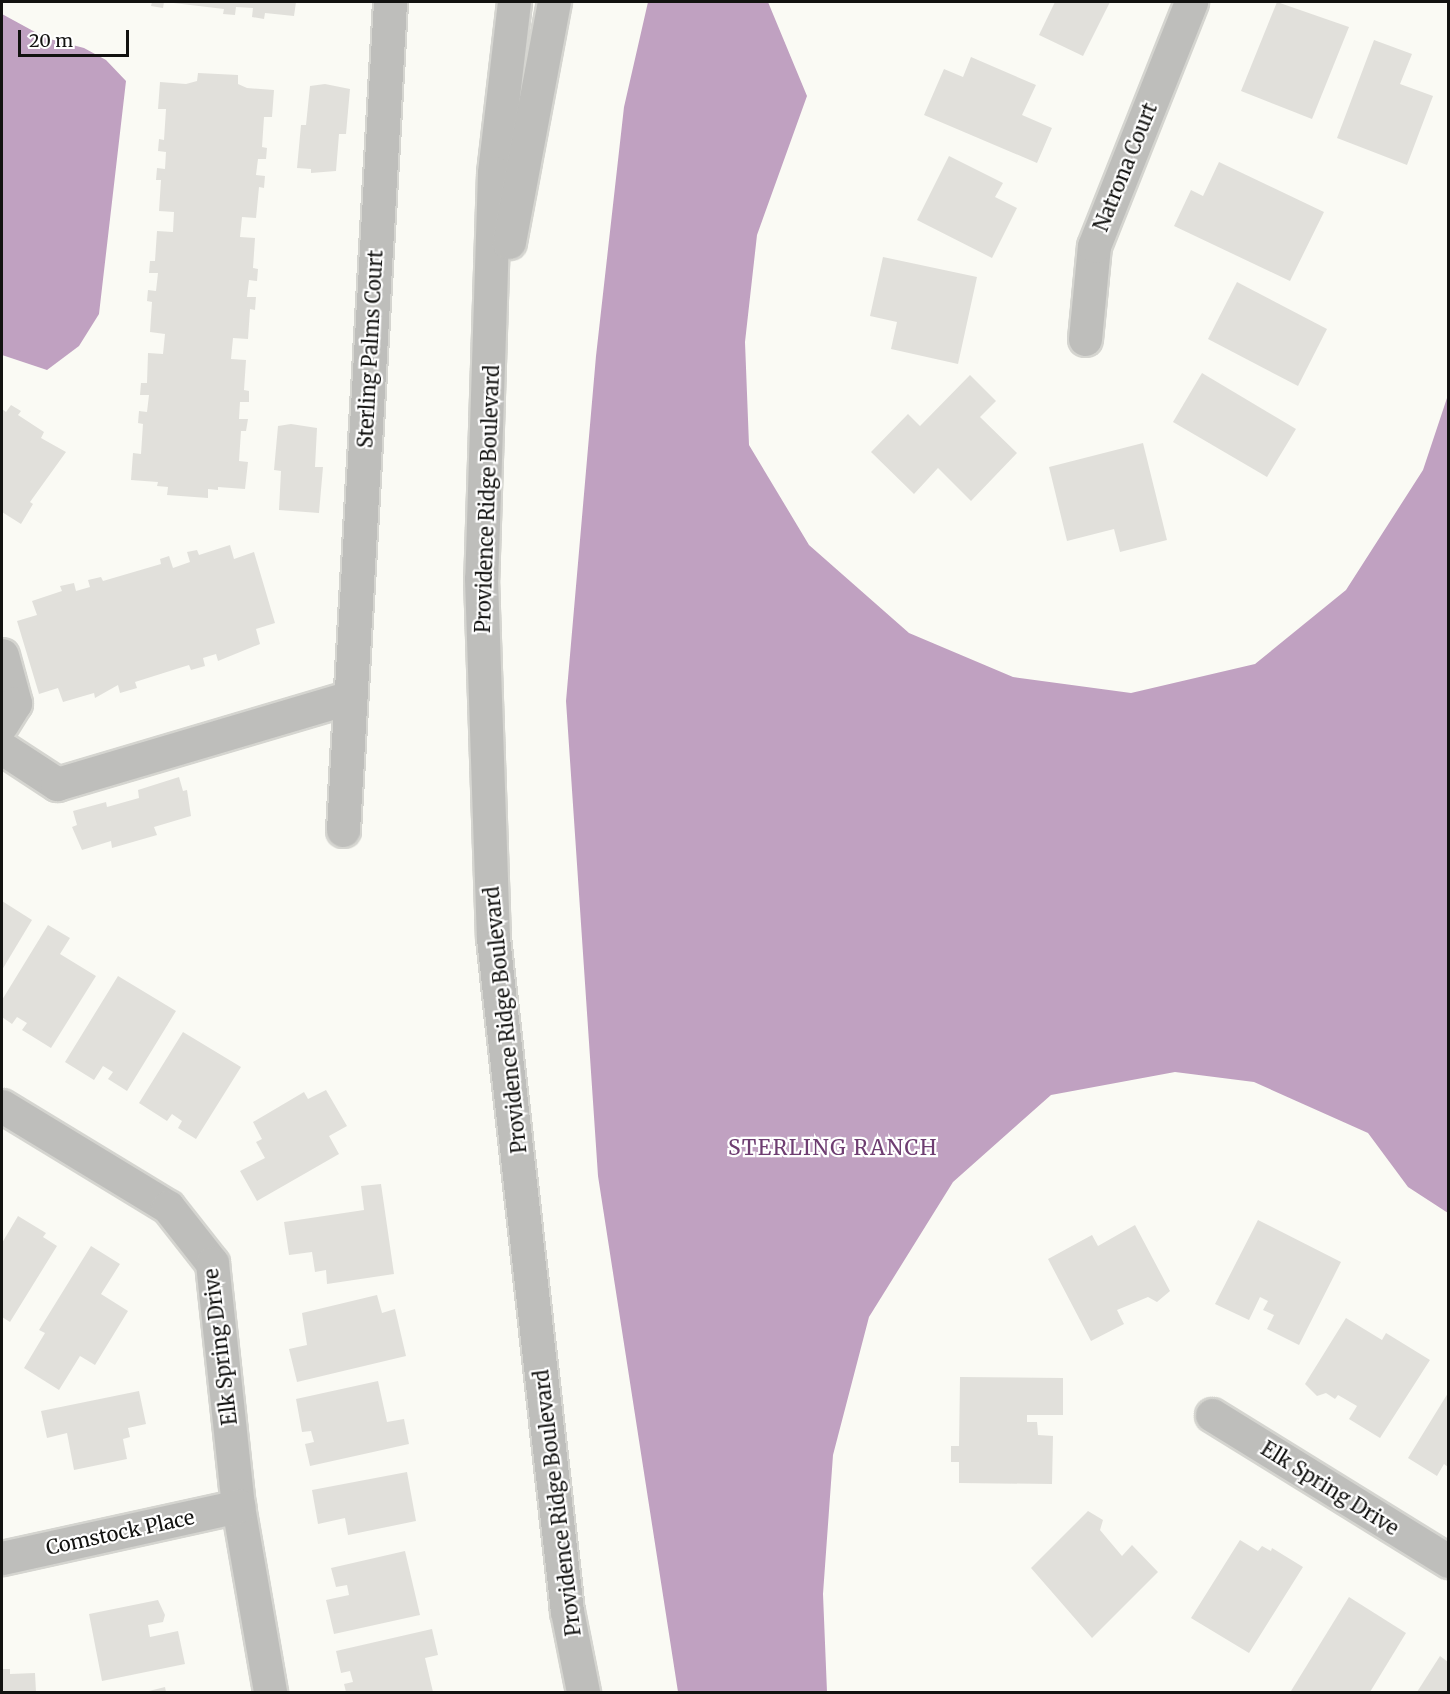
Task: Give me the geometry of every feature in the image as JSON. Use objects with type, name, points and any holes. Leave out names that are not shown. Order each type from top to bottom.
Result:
[{"type":"street","name":"Sterling Palms Court","points":[[343,830],[390,2]]},
{"type":"street","name":"Providence Ridge Boulevard","points":[[514,2],[494,173],[491,344],[481,578],[493,938],[567,1611],[583,1692]]},
{"type":"street","name":"Providence Ridge Boulevard","points":[[491,344],[555,2]]},
{"type":"street","name":"Natrona Court","points":[[1085,339],[1094,246],[1191,2]]},
{"type":"street","points":[[2,655],[15,703],[2,724]]},
{"type":"street","points":[[2,748],[57,784],[350,697]]},
{"type":"street","name":"Elk Spring Drive","points":[[2,1106],[168,1207],[212,1263],[238,1506],[270,1692]]},
{"type":"street","name":"Elk Spring Drive","points":[[1212,1415],[1449,1561]]},
{"type":"street","name":"Comstock Place","points":[[2,1558],[238,1506]]},
{"type":"shaded area","points":[[648,2],[768,2],[807,96],[757,235],[745,342],[749,445],[809,545],[909,633],[1013,677],[1131,693],[1255,664],[1346,590],[1423,470],[1448,395],[1448,1213],[1408,1187],[1368,1133],[1254,1082],[1175,1072],[1051,1095],[953,1182],[869,1317],[833,1455],[823,1594],[827,1692],[678,1692],[598,1176],[566,701],[596,356],[624,107]]},
{"type":"shaded area","points":[[2,14],[46,38],[84,48],[106,60],[126,81],[99,314],[79,346],[47,370],[2,355]]},
{"type":"building","points":[[152,2],[164,2],[163,8],[151,6]]},
{"type":"building","points":[[165,2],[296,2],[294,16],[265,13],[264,19],[252,17],[253,8],[236,7],[235,15],[223,14],[224,9]]},
{"type":"building","points":[[1055,2],[1110,2],[1083,56],[1039,35]]},
{"type":"building","points":[[1277,2],[1349,27],[1312,119],[1241,91]]},
{"type":"building","points":[[1374,40],[1412,54],[1400,84],[1433,96],[1407,165],[1337,138]]},
{"type":"building","points":[[971,57],[1036,85],[1022,115],[1052,128],[1037,163],[924,115],[944,69],[963,77]]},
{"type":"building","points":[[198,73],[238,75],[238,84],[247,88],[274,90],[272,117],[264,117],[262,147],[267,148],[266,159],[258,159],[256,175],[265,176],[264,188],[259,187],[256,218],[242,217],[240,237],[255,238],[253,268],[258,269],[257,281],[249,280],[247,297],[256,297],[255,310],[250,309],[248,339],[233,338],[231,359],[246,360],[244,390],[249,391],[249,402],[240,402],[239,419],[248,419],[246,431],[241,431],[239,461],[248,462],[245,489],[218,487],[218,490],[208,489],[208,498],[167,495],[168,487],[157,486],[158,482],[131,480],[133,453],[141,454],[143,424],[138,423],[139,411],[147,412],[149,395],[140,395],[141,383],[147,383],[148,353],[163,354],[165,334],[150,332],[152,302],[147,301],[148,290],[156,291],[158,273],[149,273],[150,261],[155,261],[157,231],[173,232],[174,212],[159,211],[161,180],[156,180],[157,168],[165,169],[166,152],[158,151],[159,139],[164,140],[166,109],[158,109],[160,82],[186,84],[197,81]]},
{"type":"building","points":[[325,84],[350,89],[346,134],[339,134],[336,171],[311,173],[311,169],[297,168],[301,125],[306,125],[310,86]]},
{"type":"building","points":[[949,156],[1003,183],[995,197],[1017,208],[992,258],[917,220]]},
{"type":"building","points":[[1219,162],[1324,212],[1290,281],[1174,226],[1191,190],[1203,196]]},
{"type":"building","points":[[883,257],[977,277],[958,364],[891,349],[897,322],[870,316]]},
{"type":"building","points":[[1237,282],[1327,329],[1298,386],[1208,339]]},
{"type":"building","points":[[1202,373],[1296,429],[1267,477],[1173,422]]},
{"type":"building","points":[[970,375],[996,401],[980,417],[1017,453],[971,501],[938,468],[914,494],[871,452],[908,414],[920,426]]},
{"type":"building","points":[[11,405],[21,411],[18,415],[44,432],[41,438],[66,452],[30,502],[33,504],[21,524],[2,512],[2,409],[6,412]]},
{"type":"building","points":[[291,424],[317,428],[315,467],[323,467],[319,513],[279,510],[281,471],[274,470],[278,426]]},
{"type":"building","points":[[1143,443],[1167,540],[1120,552],[1114,529],[1067,541],[1049,467]]},
{"type":"building","points":[[230,545],[234,559],[254,552],[275,623],[256,629],[260,644],[218,661],[216,654],[203,658],[205,666],[191,670],[189,665],[135,682],[137,688],[120,693],[118,685],[95,698],[94,693],[63,702],[58,688],[39,694],[17,621],[37,615],[32,601],[62,591],[60,586],[74,583],[76,591],[90,587],[88,580],[101,577],[103,581],[161,564],[160,559],[169,556],[173,568],[190,562],[187,552],[197,550],[199,555]]},
{"type":"building","points":[[179,777],[183,791],[187,790],[191,816],[154,827],[157,835],[112,848],[111,841],[82,850],[72,827],[77,825],[73,811],[106,802],[107,807],[139,798],[138,790]]},
{"type":"building","points":[[2,901],[32,920],[2,970]]},
{"type":"building","points":[[48,925],[70,938],[60,954],[96,976],[51,1048],[22,1030],[27,1023],[17,1017],[12,1024],[2,1017],[2,1000]]},
{"type":"building","points":[[118,976],[176,1011],[127,1091],[108,1079],[113,1072],[103,1066],[94,1080],[65,1062]]},
{"type":"building","points":[[183,1032],[241,1067],[196,1139],[178,1128],[182,1121],[172,1114],[167,1121],[139,1103]]},
{"type":"building","points":[[326,1090],[347,1126],[329,1136],[339,1154],[257,1201],[240,1171],[265,1158],[256,1142],[262,1139],[253,1122],[304,1092],[308,1099]]},
{"type":"building","points":[[381,1184],[394,1274],[327,1284],[326,1270],[315,1272],[312,1252],[289,1255],[284,1222],[364,1210],[361,1186]]},
{"type":"building","points":[[18,1216],[46,1233],[43,1237],[57,1246],[10,1322],[2,1317],[2,1243]]},
{"type":"building","points":[[1258,1220],[1341,1262],[1299,1345],[1267,1329],[1274,1315],[1263,1310],[1268,1301],[1260,1297],[1249,1320],[1215,1304]]},
{"type":"building","points":[[1135,1225],[1170,1291],[1157,1302],[1148,1297],[1117,1310],[1124,1324],[1091,1341],[1048,1259],[1092,1235],[1098,1246]]},
{"type":"building","points":[[91,1246],[120,1264],[101,1294],[128,1311],[95,1365],[80,1356],[59,1390],[24,1368],[45,1333],[39,1330]]},
{"type":"building","points":[[377,1295],[382,1313],[395,1309],[406,1356],[297,1382],[289,1349],[307,1345],[302,1313]]},
{"type":"building","points":[[1346,1318],[1382,1340],[1386,1333],[1430,1360],[1380,1438],[1349,1419],[1357,1406],[1338,1395],[1335,1399],[1326,1393],[1317,1396],[1305,1384]]},
{"type":"building","points":[[960,1377],[1063,1378],[1063,1415],[1027,1415],[1027,1422],[1037,1422],[1038,1435],[1053,1436],[1052,1484],[959,1483],[959,1462],[951,1462],[951,1446],[959,1446]]},
{"type":"building","points":[[378,1381],[387,1422],[404,1419],[409,1444],[310,1466],[305,1444],[314,1442],[311,1431],[302,1432],[296,1399]]},
{"type":"building","points":[[139,1391],[146,1424],[128,1428],[130,1437],[123,1439],[127,1459],[74,1470],[67,1433],[47,1438],[41,1411]]},
{"type":"building","points":[[1448,1393],[1448,1467],[1444,1464],[1437,1476],[1408,1458]]},
{"type":"building","points":[[407,1472],[416,1521],[348,1535],[345,1518],[318,1524],[312,1490]]},
{"type":"building","points":[[1088,1511],[1103,1520],[1100,1530],[1122,1556],[1132,1545],[1158,1572],[1092,1638],[1031,1568]]},
{"type":"building","points":[[1240,1540],[1258,1551],[1262,1546],[1271,1551],[1272,1548],[1303,1567],[1249,1653],[1191,1618]]},
{"type":"building","points":[[405,1551],[420,1615],[334,1634],[326,1600],[349,1595],[347,1585],[336,1587],[331,1568]]},
{"type":"building","points":[[1349,1597],[1406,1633],[1370,1692],[1291,1691]]},
{"type":"building","points":[[158,1600],[165,1615],[163,1622],[148,1625],[150,1637],[178,1631],[185,1664],[102,1681],[89,1614]]},
{"type":"building","points":[[432,1629],[438,1655],[425,1658],[433,1692],[346,1692],[344,1684],[353,1682],[350,1671],[341,1673],[336,1651]]},
{"type":"building","points":[[1440,1656],[1448,1662],[1448,1692],[1417,1692]]},
{"type":"building","points":[[2,1669],[10,1669],[10,1674],[35,1673],[36,1692],[2,1692]]},
{"type":"building","points":[[165,1687],[166,1692],[145,1692]]},
{"type":"district","name":"STERLING RANCH","points":[[833,1148]]}]
